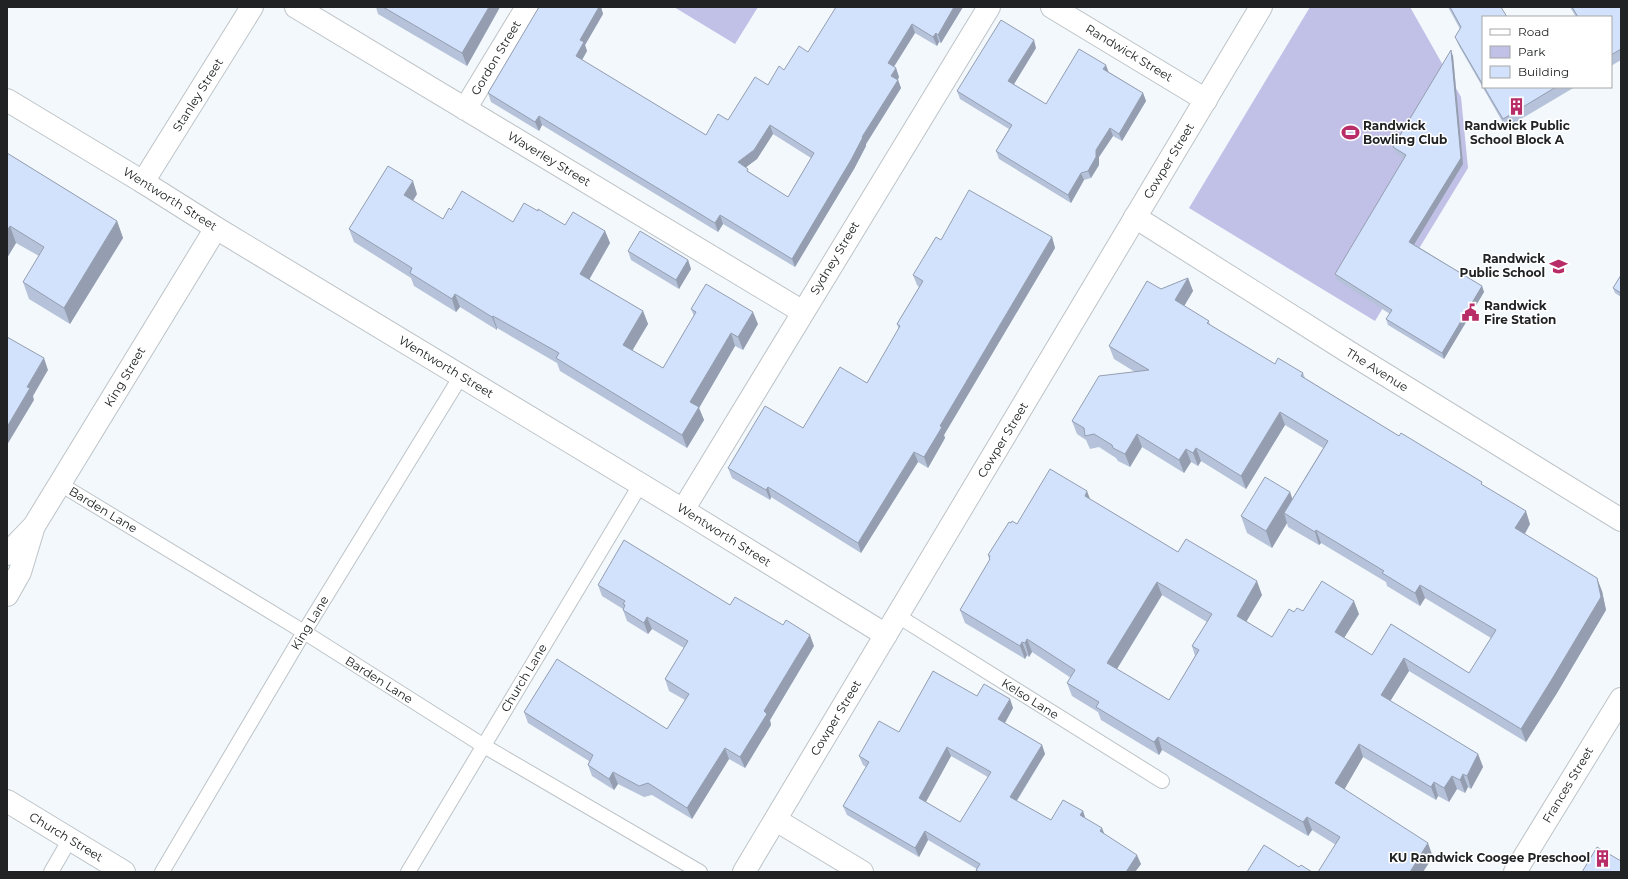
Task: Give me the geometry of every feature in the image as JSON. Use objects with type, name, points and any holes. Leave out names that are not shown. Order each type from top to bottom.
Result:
[{"type":"street","name":"Stanley Street","points":[[143,182],[252,7]]},
{"type":"street","name":"Waverley Street","points":[[296,7],[803,312]]},
{"type":"street","name":"Gordon Street","points":[[466,109],[527,7]]},
{"type":"street","name":"Sydney Street","points":[[683,510],[989,7]]},
{"type":"street","name":"Randwick Street","points":[[1052,7],[1206,100]]},
{"type":"street","name":"Cowper Street","points":[[744,872],[1261,7]]},
{"type":"street","name":"Wentworth Street","points":[[7,100],[683,510],[886,635]]},
{"type":"street","name":"The Avenue","points":[[1135,217],[1354,355],[1621,520]]},
{"type":"street","name":"King Street","points":[[7,554],[34,526],[216,228]]},
{"type":"street","name":"King Street","points":[[7,595],[20,572],[34,526]]},
{"type":"street","name":"Frances Street","points":[[1515,872],[1621,699]]},
{"type":"street","name":"Church Street","points":[[7,801],[124,872]]},
{"type":"street","points":[[776,820],[862,872]]},
{"type":"lane","name":"King Lane","points":[[162,872],[304,632],[461,376]]},
{"type":"lane","name":"Barden Lane","points":[[60,484],[304,632],[484,746],[700,872]]},
{"type":"lane","name":"Church Lane","points":[[408,872],[640,485]]},
{"type":"lane","name":"Kelso Lane","points":[[898,616],[1162,781]]},
{"type":"lane","points":[[51,872],[70,839]]},
{"type":"green space","points":[[674,7],[758,7],[735,44]]},
{"type":"green space","name":"Randwick Bowling Club","points":[[1310,7],[1410,7],[1461,97],[1468,168],[1375,321],[1189,208]]},
{"type":"building","points":[[383,7],[489,7],[462,53]]},
{"type":"building","points":[[539,7],[599,7],[580,40],[584,42],[576,56],[706,135],[718,114],[728,120],[755,77],[768,85],[779,66],[784,70],[799,46],[808,52],[836,7],[954,7],[938,35],[936,33],[933,37],[912,24],[888,63],[896,68],[891,76],[898,80],[862,137],[851,160],[792,259],[720,215],[715,223],[539,116],[535,122],[488,93]],"holes":[[[770,125],[814,153],[788,197],[747,171],[748,169],[738,162],[754,150]]]},
{"type":"building","points":[[1450,7],[1501,7],[1506,16],[1482,16],[1482,83],[1455,37],[1461,27]]},
{"type":"building","points":[[1572,7],[1621,7],[1621,49],[1612,54],[1612,16],[1577,16]]},
{"type":"building","points":[[1001,20],[1034,40],[1008,81],[1046,104],[1079,49],[1106,65],[1103,69],[1143,93],[1119,134],[1110,128],[1096,150],[1096,157],[1088,171],[1081,173],[1068,195],[996,151],[1012,125],[957,91]]},
{"type":"building","points":[[1451,50],[1461,158],[1409,242],[1482,286],[1442,353],[1386,319],[1392,310],[1335,274],[1406,155],[1393,147]]},
{"type":"building","points":[[1485,88],[1554,88],[1503,119]]},
{"type":"building","points":[[7,153],[117,221],[64,308],[23,282],[44,247],[10,226],[7,231]]},
{"type":"building","points":[[388,166],[413,181],[404,195],[443,219],[449,208],[451,210],[462,191],[513,222],[524,203],[538,211],[538,209],[565,225],[573,212],[605,231],[580,274],[643,311],[623,345],[663,368],[696,312],[691,309],[706,284],[753,312],[738,337],[731,333],[690,402],[699,407],[682,435],[556,358],[559,353],[493,316],[492,317],[455,294],[452,299],[410,273],[412,268],[349,229]]},
{"type":"building","points":[[969,190],[1052,237],[940,426],[942,427],[924,457],[914,452],[858,543],[768,487],[766,490],[728,468],[765,406],[803,428],[840,367],[867,383],[900,326],[897,324],[923,281],[913,275],[936,237],[941,240]]},
{"type":"building","points":[[640,231],[688,260],[676,280],[628,251]]},
{"type":"building","points":[[1621,275],[1621,293],[1613,288]]},
{"type":"building","points":[[1188,278],[1175,300],[1209,321],[1207,323],[1275,364],[1278,358],[1303,373],[1301,376],[1399,436],[1401,433],[1482,482],[1481,484],[1526,511],[1515,528],[1597,578],[1601,597],[1521,729],[1404,658],[1381,695],[1478,754],[1467,776],[1463,774],[1460,780],[1452,776],[1444,788],[1434,782],[1431,787],[1359,744],[1335,783],[1428,843],[1410,872],[1318,872],[1340,837],[1307,817],[1303,822],[1158,737],[1154,742],[1096,707],[1099,702],[1067,683],[1075,670],[1027,639],[1025,643],[1022,642],[1020,646],[960,610],[990,559],[990,556],[988,555],[1009,522],[1011,523],[1012,521],[1017,524],[1050,469],[1087,491],[1085,496],[1178,552],[1186,539],[1257,581],[1237,616],[1272,637],[1289,609],[1294,612],[1297,608],[1303,611],[1322,581],[1354,601],[1335,632],[1372,655],[1391,624],[1469,673],[1496,630],[1420,585],[1415,593],[1382,573],[1384,571],[1316,530],[1315,532],[1284,513],[1328,441],[1280,412],[1241,476],[1196,448],[1193,453],[1186,449],[1179,460],[1137,434],[1125,454],[1113,448],[1112,445],[1094,434],[1085,436],[1084,428],[1072,421],[1099,376],[1149,370],[1109,346],[1147,281],[1161,289]],"holes":[[[1157,582],[1212,614],[1192,646],[1199,650],[1169,700],[1107,663]]]},
{"type":"building","points":[[7,337],[44,358],[27,387],[30,388],[7,427]]},
{"type":"building","points":[[1265,477],[1290,492],[1266,531],[1241,516]]},
{"type":"building","points":[[624,540],[730,605],[735,597],[783,625],[786,620],[810,635],[764,711],[767,714],[740,757],[725,748],[687,808],[648,783],[639,786],[613,772],[609,779],[588,765],[593,755],[524,712],[557,659],[667,729],[689,694],[665,679],[688,641],[647,617],[644,623],[623,610],[625,605],[623,604],[625,601],[598,585]]},
{"type":"building","points":[[933,671],[977,696],[984,684],[1010,699],[998,719],[1042,745],[1010,797],[1051,820],[1063,800],[1083,811],[1080,815],[1102,828],[1100,831],[1137,855],[1126,872],[979,872],[976,870],[980,864],[925,831],[915,848],[843,806],[869,762],[859,756],[879,721],[899,732]],"holes":[[[947,747],[991,772],[960,822],[919,798]]]},
{"type":"building","points":[[1264,845],[1299,867],[1301,865],[1312,872],[1247,872]]},
{"type":"building","name":"KU Randwick Coogee Preschool","points":[[1597,847],[1621,861],[1621,872],[1582,872]]},
{"type":"place","name":"Randwick Public School Block A","points":[[1517,107]]},
{"type":"place","name":"Randwick Bowling Club","points":[[1350,133]]},
{"type":"place","name":"Randwick Public School","points":[[1558,266]]},
{"type":"place","name":"Randwick Fire Station","points":[[1471,313]]},
{"type":"place","name":"KU Randwick Coogee Preschool","points":[[1603,858]]}]
